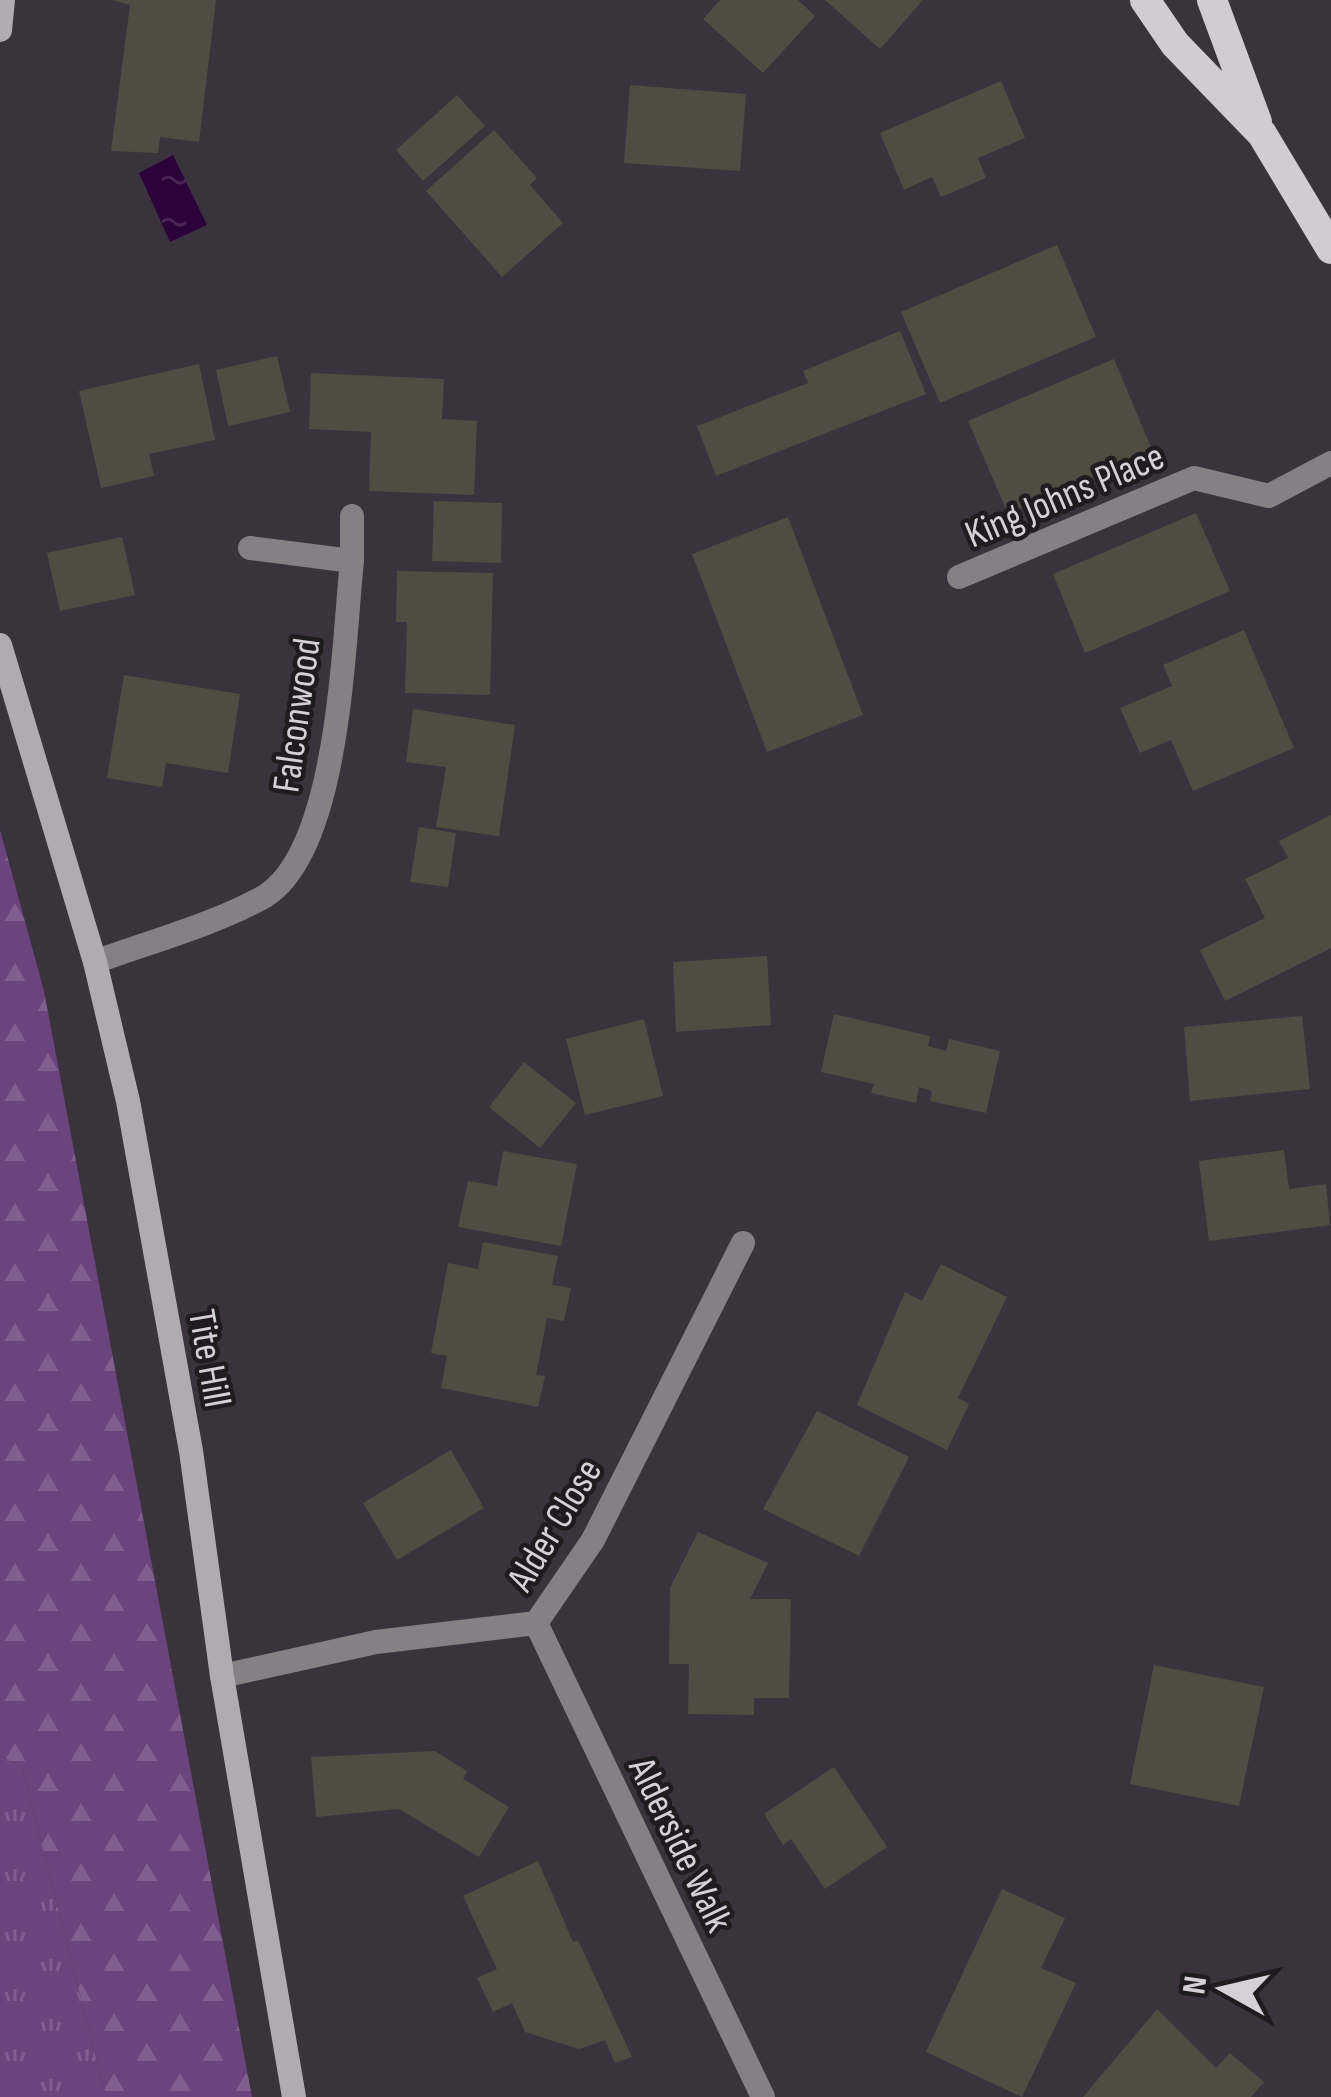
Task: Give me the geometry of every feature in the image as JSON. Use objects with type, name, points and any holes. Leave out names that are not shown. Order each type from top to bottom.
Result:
[{"type":"main road","points":[[1145,0],[1175,44],[1262,134]]},
{"type":"main road","points":[[1212,0],[1262,134],[1331,249]]},
{"type":"street","points":[[0,30],[3,0]]},
{"type":"street","name":"King Johns Place","points":[[959,578],[1194,478],[1269,496],[1331,463]]},
{"type":"street","name":"Falconwood","points":[[95,962],[265,898],[312,838],[328,773],[352,560],[352,515]]},
{"type":"street","points":[[250,548],[352,560]]},
{"type":"street","name":"Tite Hill","points":[[0,645],[95,962],[128,1101],[191,1451],[222,1676],[294,2097]]},
{"type":"street","name":"Alder Close","points":[[222,1676],[376,1642],[536,1623],[592,1540],[743,1243]]},
{"type":"street","name":"Alderside Walk","points":[[536,1623],[763,2097]]},
{"type":"green space","points":[[0,830],[44,991],[252,2097],[106,2097],[22,1766],[0,1756]]},
{"type":"green space","points":[[0,1756],[22,1766],[106,2097],[0,2097]]},
{"type":"water","points":[[173,155],[207,225],[170,242],[139,173]]},
{"type":"building","points":[[112,0],[216,0],[199,142],[160,137],[158,153],[111,151],[130,5]]},
{"type":"building","points":[[720,0],[798,0],[815,16],[763,73],[703,19]]},
{"type":"building","points":[[825,0],[923,0],[880,49]]},
{"type":"building","points":[[1001,81],[1025,138],[978,158],[986,178],[941,197],[932,177],[904,190],[880,133]]},
{"type":"building","points":[[630,85],[746,94],[740,171],[624,163]]},
{"type":"building","points":[[457,95],[485,126],[423,181],[396,150]]},
{"type":"building","points":[[494,130],[537,178],[530,185],[563,223],[502,277],[426,191]]},
{"type":"building","points":[[1057,245],[1096,337],[940,403],[901,312]]},
{"type":"building","points":[[900,331],[926,394],[716,476],[697,426],[808,383],[803,371]]},
{"type":"building","points":[[277,356],[290,412],[228,426],[216,370]]},
{"type":"building","points":[[1114,359],[1153,452],[1008,514],[968,421]]},
{"type":"building","points":[[199,364],[215,440],[149,454],[154,476],[101,488],[79,391]]},
{"type":"building","points":[[311,373],[444,379],[442,419],[477,421],[474,495],[369,491],[371,432],[309,429]]},
{"type":"building","points":[[434,501],[502,503],[501,563],[432,561]]},
{"type":"building","points":[[1196,513],[1230,591],[1085,653],[1053,574]]},
{"type":"building","points":[[788,517],[863,715],[767,752],[692,554]]},
{"type":"building","points":[[122,537],[135,595],[60,611],[47,553]]},
{"type":"building","points":[[397,571],[493,573],[490,695],[405,693],[407,622],[396,622]]},
{"type":"building","points":[[1244,630],[1294,748],[1193,791],[1171,740],[1140,753],[1120,708],[1172,686],[1163,665]]},
{"type":"building","points":[[124,675],[240,694],[228,773],[166,763],[162,787],[107,778]]},
{"type":"building","points":[[413,709],[515,725],[499,836],[436,827],[446,767],[406,762]]},
{"type":"building","points":[[1331,815],[1331,948],[1225,1001],[1200,950],[1265,918],[1245,879],[1288,858],[1279,841]]},
{"type":"building","points":[[419,827],[456,833],[448,887],[410,882]]},
{"type":"building","points":[[767,956],[771,1025],[676,1032],[673,962]]},
{"type":"building","points":[[834,1014],[930,1036],[928,1046],[946,1051],[949,1039],[1000,1051],[986,1113],[930,1101],[932,1091],[919,1087],[916,1103],[871,1093],[874,1084],[821,1072]]},
{"type":"building","points":[[1302,1016],[1310,1089],[1190,1101],[1184,1027]]},
{"type":"building","points":[[644,1019],[663,1096],[585,1115],[566,1039]]},
{"type":"building","points":[[524,1062],[576,1103],[540,1148],[489,1107]]},
{"type":"building","points":[[1284,1150],[1289,1189],[1326,1184],[1330,1225],[1209,1241],[1199,1161]]},
{"type":"building","points":[[503,1151],[577,1164],[561,1246],[458,1227],[468,1181],[497,1186]]},
{"type":"building","points":[[483,1242],[558,1256],[552,1285],[571,1288],[564,1321],[547,1318],[536,1375],[545,1376],[538,1407],[441,1388],[447,1356],[431,1353],[448,1263],[478,1269]]},
{"type":"building","points":[[941,1264],[1007,1297],[958,1398],[969,1404],[947,1450],[857,1405],[905,1292],[922,1301]]},
{"type":"building","points":[[817,1411],[909,1457],[859,1556],[763,1509]]},
{"type":"building","points":[[451,1450],[484,1508],[397,1560],[363,1503]]},
{"type":"building","points":[[698,1532],[768,1563],[750,1599],[791,1599],[789,1698],[754,1698],[754,1715],[688,1714],[689,1664],[669,1664],[670,1588]]},
{"type":"building","points":[[1154,1665],[1264,1687],[1239,1806],[1130,1784]]},
{"type":"building","points":[[435,1751],[467,1771],[463,1779],[509,1807],[479,1857],[399,1809],[316,1817],[311,1757]]},
{"type":"building","points":[[834,1767],[887,1847],[825,1889],[791,1839],[783,1845],[764,1814]]},
{"type":"building","points":[[538,1861],[632,2057],[615,2063],[605,2040],[579,2049],[525,2032],[512,2003],[493,2012],[477,1978],[497,1969],[463,1896]]},
{"type":"building","points":[[1002,1889],[1065,1918],[1041,1968],[1076,1983],[1022,2097],[926,2052]]},
{"type":"building","points":[[1157,2009],[1216,2068],[1230,2053],[1264,2082],[1251,2097],[1083,2097]]}]
